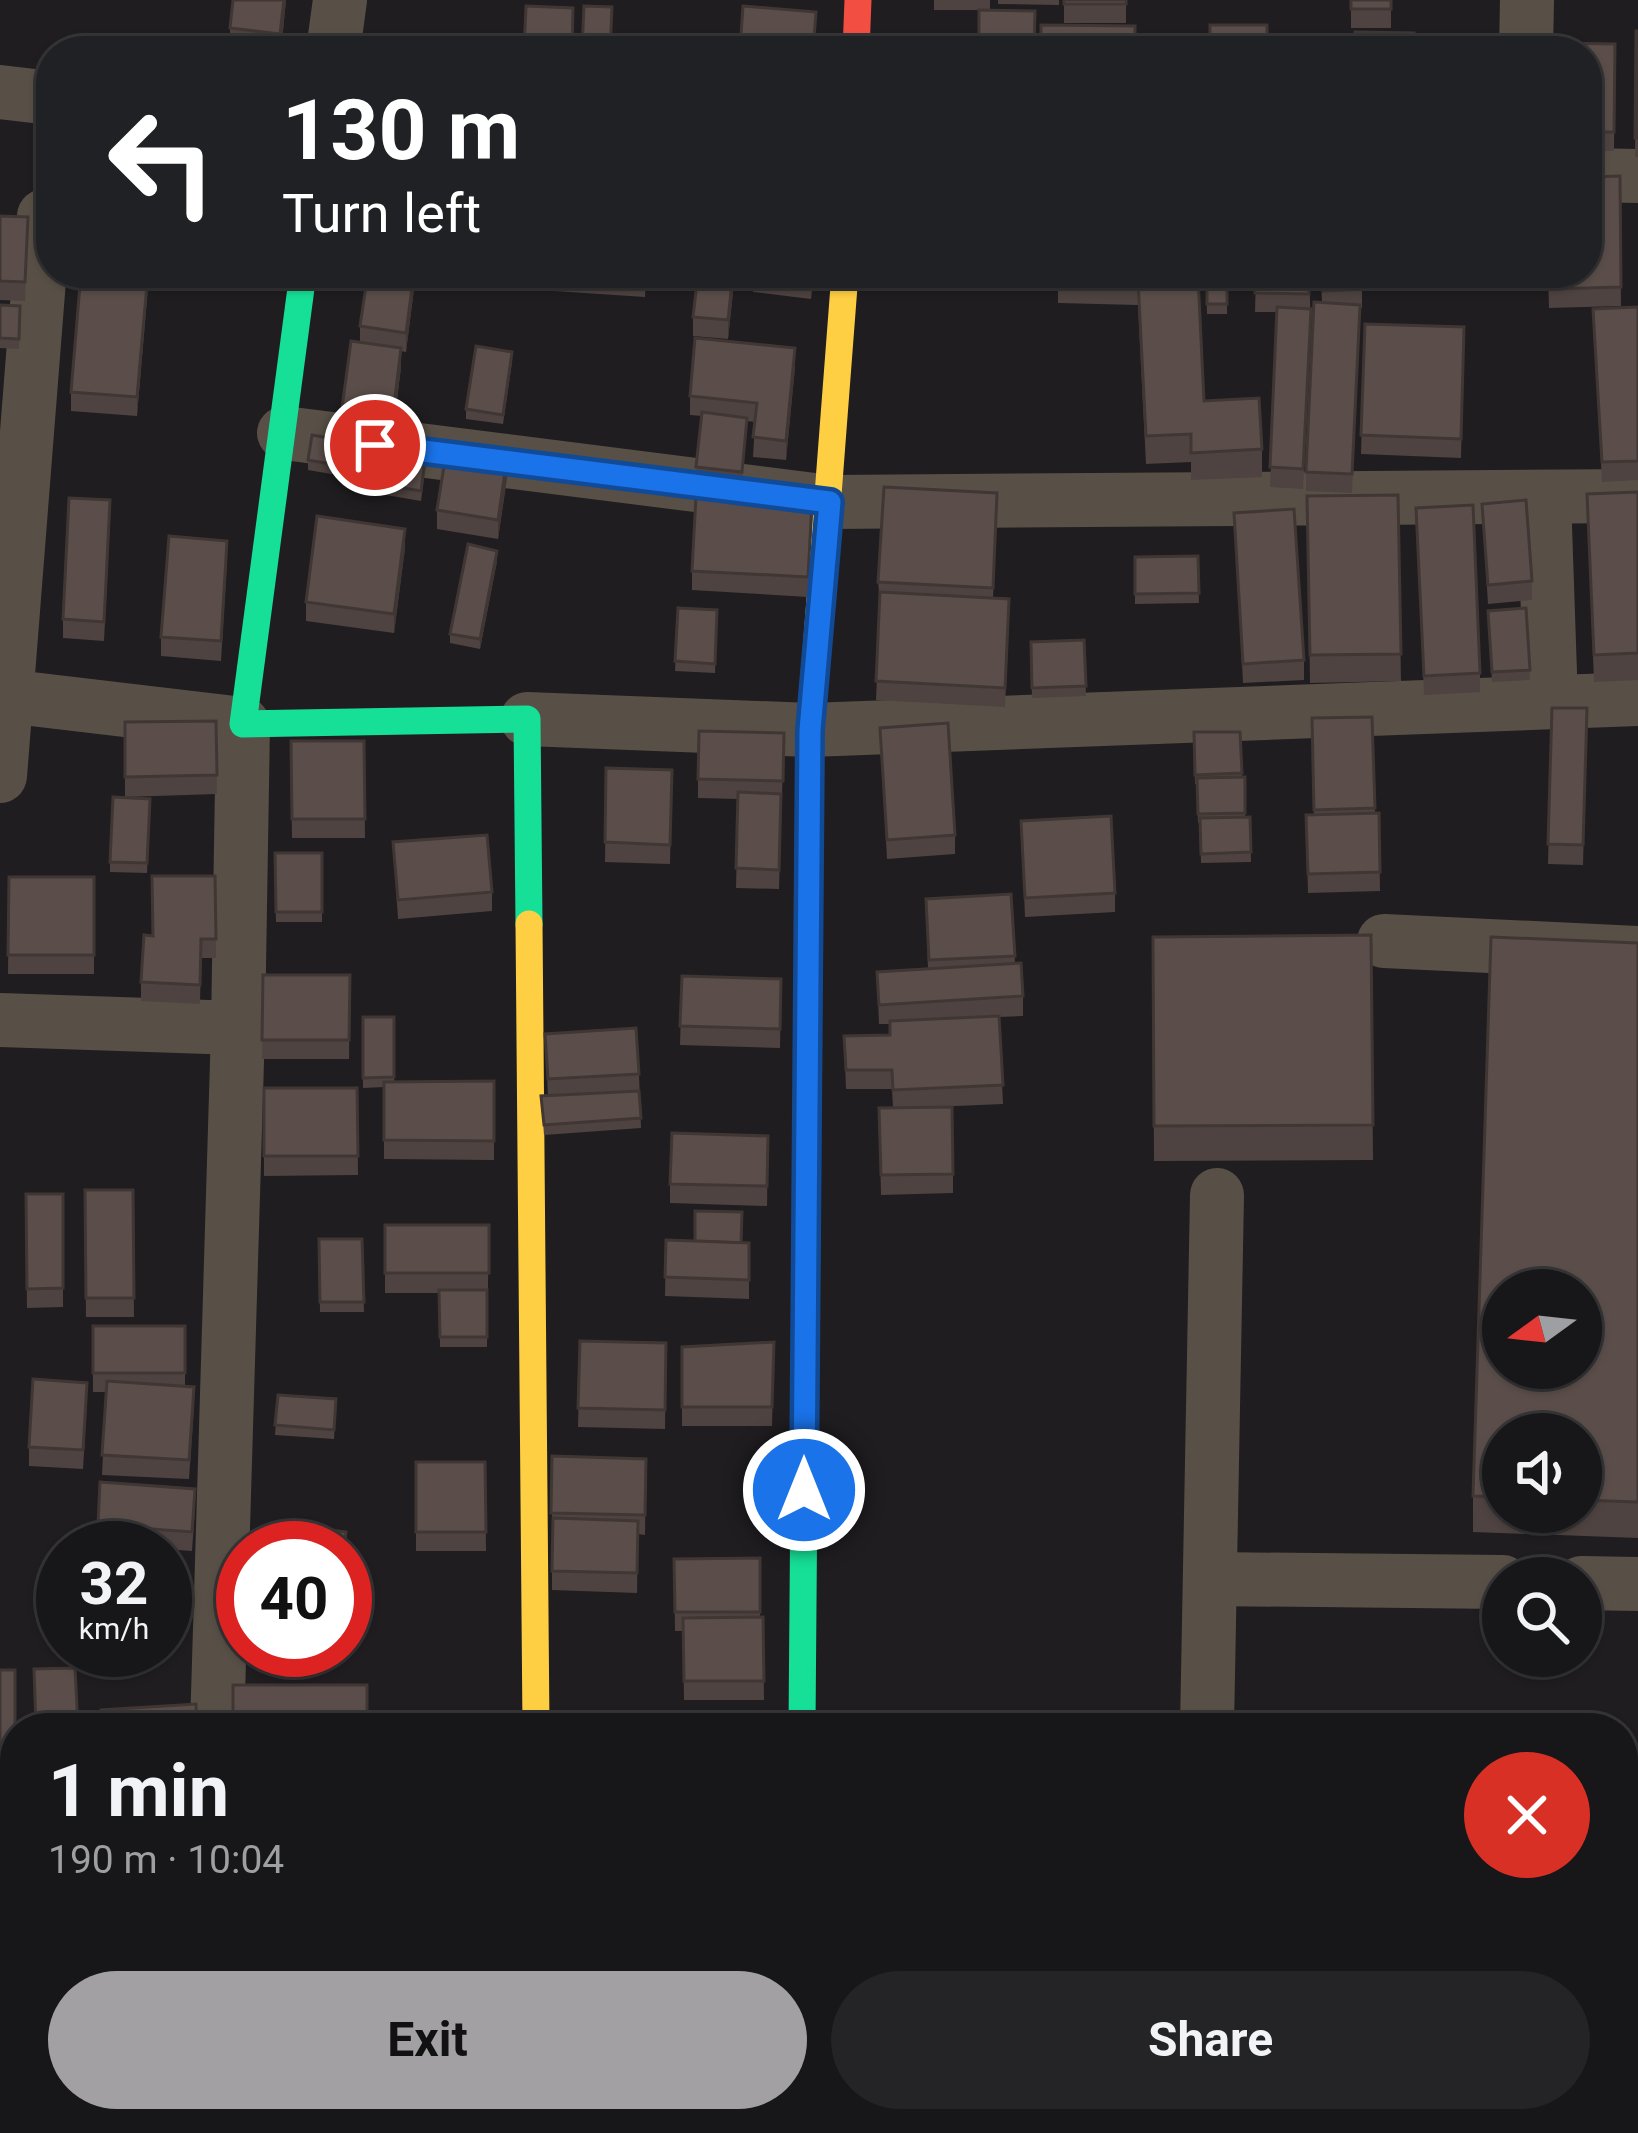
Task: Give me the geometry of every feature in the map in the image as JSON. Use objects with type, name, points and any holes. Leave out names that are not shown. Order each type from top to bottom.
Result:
[{"type":"street","points":[[335,36],[340,0]]},
{"type":"street","points":[[857,36],[858,0]]},
{"type":"street","points":[[1526,0],[1526,36]]},
{"type":"street","points":[[0,92],[36,96]]},
{"type":"street","points":[[1602,175],[1638,176]]},
{"type":"street","points":[[0,776],[32,215]]},
{"type":"street","points":[[217,1713],[243,724],[301,288]]},
{"type":"street","points":[[802,1713],[810,730],[843,288]]},
{"type":"street","points":[[284,433],[830,502],[1638,496]]},
{"type":"street","points":[[1544,497],[1551,702]]},
{"type":"street","points":[[6,696],[243,724],[527,718],[810,730],[1638,699]]},
{"type":"street","points":[[527,718],[536,1713]]},
{"type":"street","points":[[1384,941],[1638,953]]},
{"type":"street","points":[[0,1020],[238,1028]]},
{"type":"street","points":[[1207,1713],[1217,1196]]},
{"type":"street","points":[[1210,1579],[1482,1582]]},
{"type":"street","points":[[1602,1583],[1638,1584]]},
{"type":"building","points":[[233,0],[284,0],[280,34],[230,28]]},
{"type":"building","points":[[1064,0],[1126,0],[1126,4],[1064,4]]},
{"type":"building","points":[[1351,0],[1391,0],[1391,9],[1351,9]]},
{"type":"building","points":[[526,6],[573,8],[572,36],[525,36]]},
{"type":"building","points":[[584,6],[612,7],[611,36],[583,36]]},
{"type":"building","points":[[743,6],[816,12],[814,36],[741,36]]},
{"type":"building","points":[[979,10],[1035,11],[1034,36],[979,36]]},
{"type":"building","points":[[1041,25],[1135,26],[1135,36],[1041,36]]},
{"type":"building","points":[[1210,25],[1267,25],[1267,36],[1210,36]]},
{"type":"building","points":[[1638,31],[1638,138],[1635,138]]},
{"type":"building","points":[[1355,32],[1414,33],[1414,36],[1355,36]]},
{"type":"building","points":[[1602,44],[1615,44],[1614,132],[1602,132]]},
{"type":"building","points":[[1620,176],[1621,287],[1602,288],[1602,177]]},
{"type":"building","points":[[0,216],[28,217],[25,282],[0,281]]},
{"type":"building","points":[[80,288],[147,288],[137,397],[71,392]]},
{"type":"building","points":[[366,288],[412,288],[406,333],[360,326]]},
{"type":"building","points":[[696,288],[731,288],[728,320],[693,317]]},
{"type":"building","points":[[1138,288],[1199,288],[1204,401],[1259,398],[1262,449],[1191,453],[1191,434],[1146,436]]},
{"type":"building","points":[[1207,288],[1227,288],[1227,304],[1207,304]]},
{"type":"building","points":[[1255,288],[1309,288],[1309,294],[1255,293]]},
{"type":"building","points":[[1314,302],[1360,305],[1352,474],[1306,472]]},
{"type":"building","points":[[0,305],[20,306],[19,339],[0,338]]},
{"type":"building","points":[[1277,307],[1311,309],[1303,469],[1270,467]]},
{"type":"building","points":[[1638,307],[1638,461],[1602,462],[1593,309]]},
{"type":"building","points":[[1365,324],[1464,327],[1461,439],[1361,435]]},
{"type":"building","points":[[695,338],[795,348],[786,441],[753,437],[757,403],[690,396]]},
{"type":"building","points":[[351,341],[401,348],[393,414],[342,408]]},
{"type":"building","points":[[476,346],[512,352],[503,415],[466,409]]},
{"type":"building","points":[[702,412],[747,418],[742,472],[696,467]]},
{"type":"building","points":[[312,435],[347,441],[343,466],[308,460]]},
{"type":"building","points":[[448,441],[508,451],[498,520],[437,510]]},
{"type":"building","points":[[379,452],[425,460],[421,491],[374,483]]},
{"type":"building","points":[[884,487],[997,493],[993,588],[878,582]]},
{"type":"building","points":[[1638,492],[1638,653],[1594,655],[1587,494]]},
{"type":"building","points":[[1398,495],[1401,654],[1310,655],[1307,496]]},
{"type":"building","points":[[696,496],[812,502],[808,577],[692,571]]},
{"type":"building","points":[[69,498],[110,500],[104,622],[63,619]]},
{"type":"building","points":[[1526,500],[1532,581],[1488,585],[1482,504]]},
{"type":"building","points":[[1473,505],[1480,673],[1424,676],[1416,508]]},
{"type":"building","points":[[1294,509],[1304,660],[1243,664],[1234,513]]},
{"type":"building","points":[[317,516],[405,529],[394,614],[306,602]]},
{"type":"building","points":[[169,536],[227,541],[221,641],[161,637]]},
{"type":"building","points":[[468,544],[497,551],[480,639],[450,634]]},
{"type":"building","points":[[1198,556],[1199,593],[1135,594],[1135,557]]},
{"type":"building","points":[[880,592],[1009,599],[1005,688],[876,681]]},
{"type":"building","points":[[678,608],[717,610],[715,664],[675,661]]},
{"type":"building","points":[[1526,608],[1530,670],[1492,672],[1488,611]]},
{"type":"building","points":[[1084,640],[1086,686],[1032,688],[1031,642]]},
{"type":"building","points":[[1552,708],[1587,708],[1583,845],[1548,844]]},
{"type":"building","points":[[1372,717],[1375,808],[1314,810],[1312,718]]},
{"type":"building","points":[[216,721],[217,775],[125,777],[125,722]]},
{"type":"building","points":[[948,723],[955,835],[887,840],[880,728]]},
{"type":"building","points":[[699,731],[784,733],[783,781],[698,779]]},
{"type":"building","points":[[1194,732],[1240,732],[1242,773],[1195,775]]},
{"type":"building","points":[[291,741],[364,741],[365,819],[292,819]]},
{"type":"building","points":[[606,768],[672,770],[670,845],[605,842]]},
{"type":"building","points":[[1245,777],[1245,813],[1198,814],[1197,778]]},
{"type":"building","points":[[738,792],[781,794],[779,870],[736,868]]},
{"type":"building","points":[[113,797],[150,799],[147,863],[110,862]]},
{"type":"building","points":[[1379,813],[1380,872],[1308,874],[1306,815]]},
{"type":"building","points":[[1111,816],[1115,893],[1025,898],[1021,821]]},
{"type":"building","points":[[1250,817],[1251,852],[1201,854],[1200,818]]},
{"type":"building","points":[[487,835],[492,892],[398,900],[393,842]]},
{"type":"building","points":[[275,853],[322,853],[322,912],[276,912]]},
{"type":"building","points":[[152,876],[215,876],[216,939],[201,939],[200,985],[141,982],[144,935],[153,936]]},
{"type":"building","points":[[9,877],[94,877],[94,955],[8,955]]},
{"type":"building","points":[[1011,894],[1015,956],[929,960],[926,899]]},
{"type":"building","points":[[1371,935],[1373,1125],[1154,1126],[1153,937]]},
{"type":"building","points":[[1491,937],[1638,943],[1638,1502],[1602,1501],[1602,1413],[1482,1413],[1482,1496],[1473,1496]]},
{"type":"building","points":[[1021,963],[1023,996],[879,1005],[877,972]]},
{"type":"building","points":[[263,975],[350,975],[349,1040],[262,1040]]},
{"type":"building","points":[[682,976],[781,979],[780,1029],[680,1026]]},
{"type":"building","points":[[999,1016],[1003,1085],[893,1090],[892,1070],[846,1070],[844,1036],[890,1035],[890,1021]]},
{"type":"building","points":[[363,1017],[394,1017],[394,1077],[363,1078]]},
{"type":"building","points":[[636,1028],[639,1074],[548,1079],[545,1034]]},
{"type":"building","points":[[494,1081],[494,1141],[384,1140],[384,1082]]},
{"type":"building","points":[[264,1088],[357,1088],[358,1156],[264,1156]]},
{"type":"building","points":[[639,1091],[641,1118],[544,1125],[541,1096]]},
{"type":"building","points":[[952,1107],[953,1174],[881,1175],[879,1108]]},
{"type":"building","points":[[672,1133],[768,1136],[767,1186],[670,1184]]},
{"type":"building","points":[[85,1190],[133,1190],[134,1298],[86,1298]]},
{"type":"building","points":[[26,1194],[63,1194],[63,1288],[27,1289]]},
{"type":"building","points":[[695,1211],[742,1212],[741,1243],[695,1241]]},
{"type":"building","points":[[385,1225],[489,1225],[489,1273],[385,1273]]},
{"type":"building","points":[[319,1239],[362,1239],[364,1302],[320,1302]]},
{"type":"building","points":[[666,1240],[749,1243],[749,1280],[665,1277]]},
{"type":"building","points":[[439,1290],[487,1290],[487,1337],[440,1337]]},
{"type":"building","points":[[93,1326],[185,1326],[185,1373],[93,1373]]},
{"type":"building","points":[[580,1341],[666,1343],[665,1410],[578,1408]]},
{"type":"building","points":[[774,1342],[772,1407],[682,1407],[682,1347]]},
{"type":"building","points":[[33,1379],[87,1383],[83,1450],[29,1447]]},
{"type":"building","points":[[107,1381],[194,1387],[189,1460],[102,1455]]},
{"type":"building","points":[[278,1395],[336,1399],[334,1430],[275,1425]]},
{"type":"building","points":[[552,1456],[646,1459],[645,1515],[551,1513]]},
{"type":"building","points":[[416,1462],[485,1462],[486,1532],[416,1532]]},
{"type":"building","points":[[100,1482],[195,1489],[192,1532],[192,1521],[98,1521]]},
{"type":"building","points":[[553,1518],[638,1521],[637,1573],[552,1571]]},
{"type":"building","points":[[760,1558],[760,1612],[675,1612],[674,1559]]},
{"type":"building","points":[[763,1617],[764,1681],[684,1681],[683,1618]]},
{"type":"building","points":[[34,1669],[36,1677],[75,1677],[77,1713],[35,1713]]},
{"type":"building","points":[[0,1670],[15,1670],[15,1713],[0,1713]]},
{"type":"building","points":[[233,1685],[367,1685],[367,1713],[233,1713]]},
{"type":"building","points":[[196,1704],[196,1713],[101,1713]]},
{"type":"traffic: fast","points":[[301,288],[243,724],[527,719],[529,924]]},
{"type":"traffic: fast","points":[[802,1713],[807,1107]]},
{"type":"traffic: slow","points":[[807,1107],[810,730],[844,288]]},
{"type":"traffic: slow","points":[[529,924],[536,1713]]},
{"type":"traffic: jam","points":[[857,36],[858,0]]},
{"type":"route","points":[[375,445],[830,502],[810,730],[804,1490]]}]
